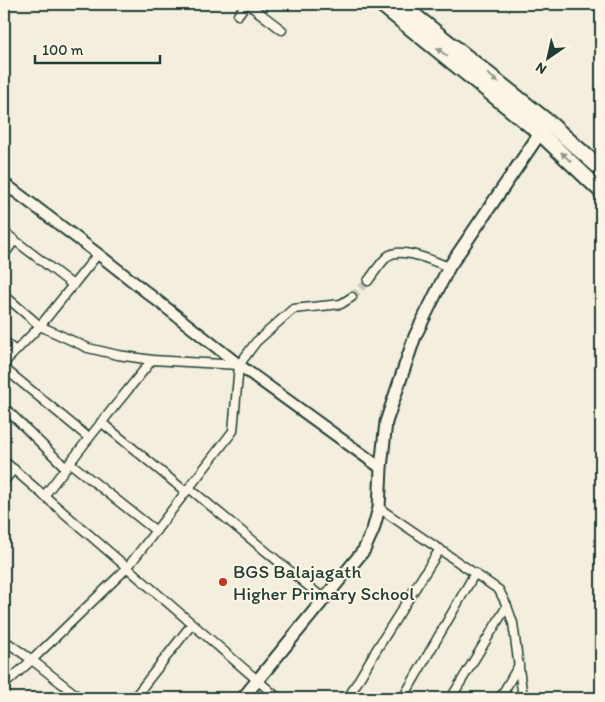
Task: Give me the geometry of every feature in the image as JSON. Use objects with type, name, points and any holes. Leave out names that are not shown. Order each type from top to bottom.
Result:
[{"type":"highway","points":[[381,4],[601,169]]},
{"type":"highway","points":[[400,4],[544,127],[601,191]]},
{"type":"main road","points":[[243,698],[364,550],[373,530],[379,508],[386,422],[414,336],[450,267],[544,127]]},
{"type":"street","points":[[238,15],[247,4],[282,30]]},
{"type":"street","points":[[4,197],[7,186],[98,254],[239,365],[381,468]]},
{"type":"street","points":[[4,232],[72,286]]},
{"type":"street","points":[[4,255],[14,241]]},
{"type":"street","points":[[368,281],[389,256],[397,252],[423,257],[450,267]]},
{"type":"street","points":[[4,363],[40,326],[98,254]]},
{"type":"street","points":[[4,295],[40,326],[88,348],[152,360],[239,365]]},
{"type":"street","points":[[4,684],[32,660],[127,568],[233,431],[239,365],[256,342],[293,309],[341,304],[352,297]]},
{"type":"street","points":[[4,341],[16,351]]},
{"type":"street","points":[[44,496],[88,438],[152,360]]},
{"type":"street","points":[[4,368],[88,438]]},
{"type":"street","points":[[4,407],[68,465],[156,531]]},
{"type":"street","points":[[101,422],[324,599]]},
{"type":"street","points":[[4,461],[278,698]]},
{"type":"street","points":[[4,481],[14,470]]},
{"type":"street","points":[[379,508],[499,590],[513,623],[523,698]]},
{"type":"street","points":[[348,698],[440,549]]},
{"type":"street","points":[[403,698],[475,573]]},
{"type":"street","points":[[451,698],[507,606]]},
{"type":"street","points":[[134,698],[192,624]]},
{"type":"street","points":[[4,640],[32,660],[75,697]]},
{"type":"street","points":[[500,698],[519,665]]},
{"type":"tunnel","points":[[352,297],[368,281]]},
{"type":"place","name":"BGS Balajagath Higher Primary School","points":[[223,582]]}]
